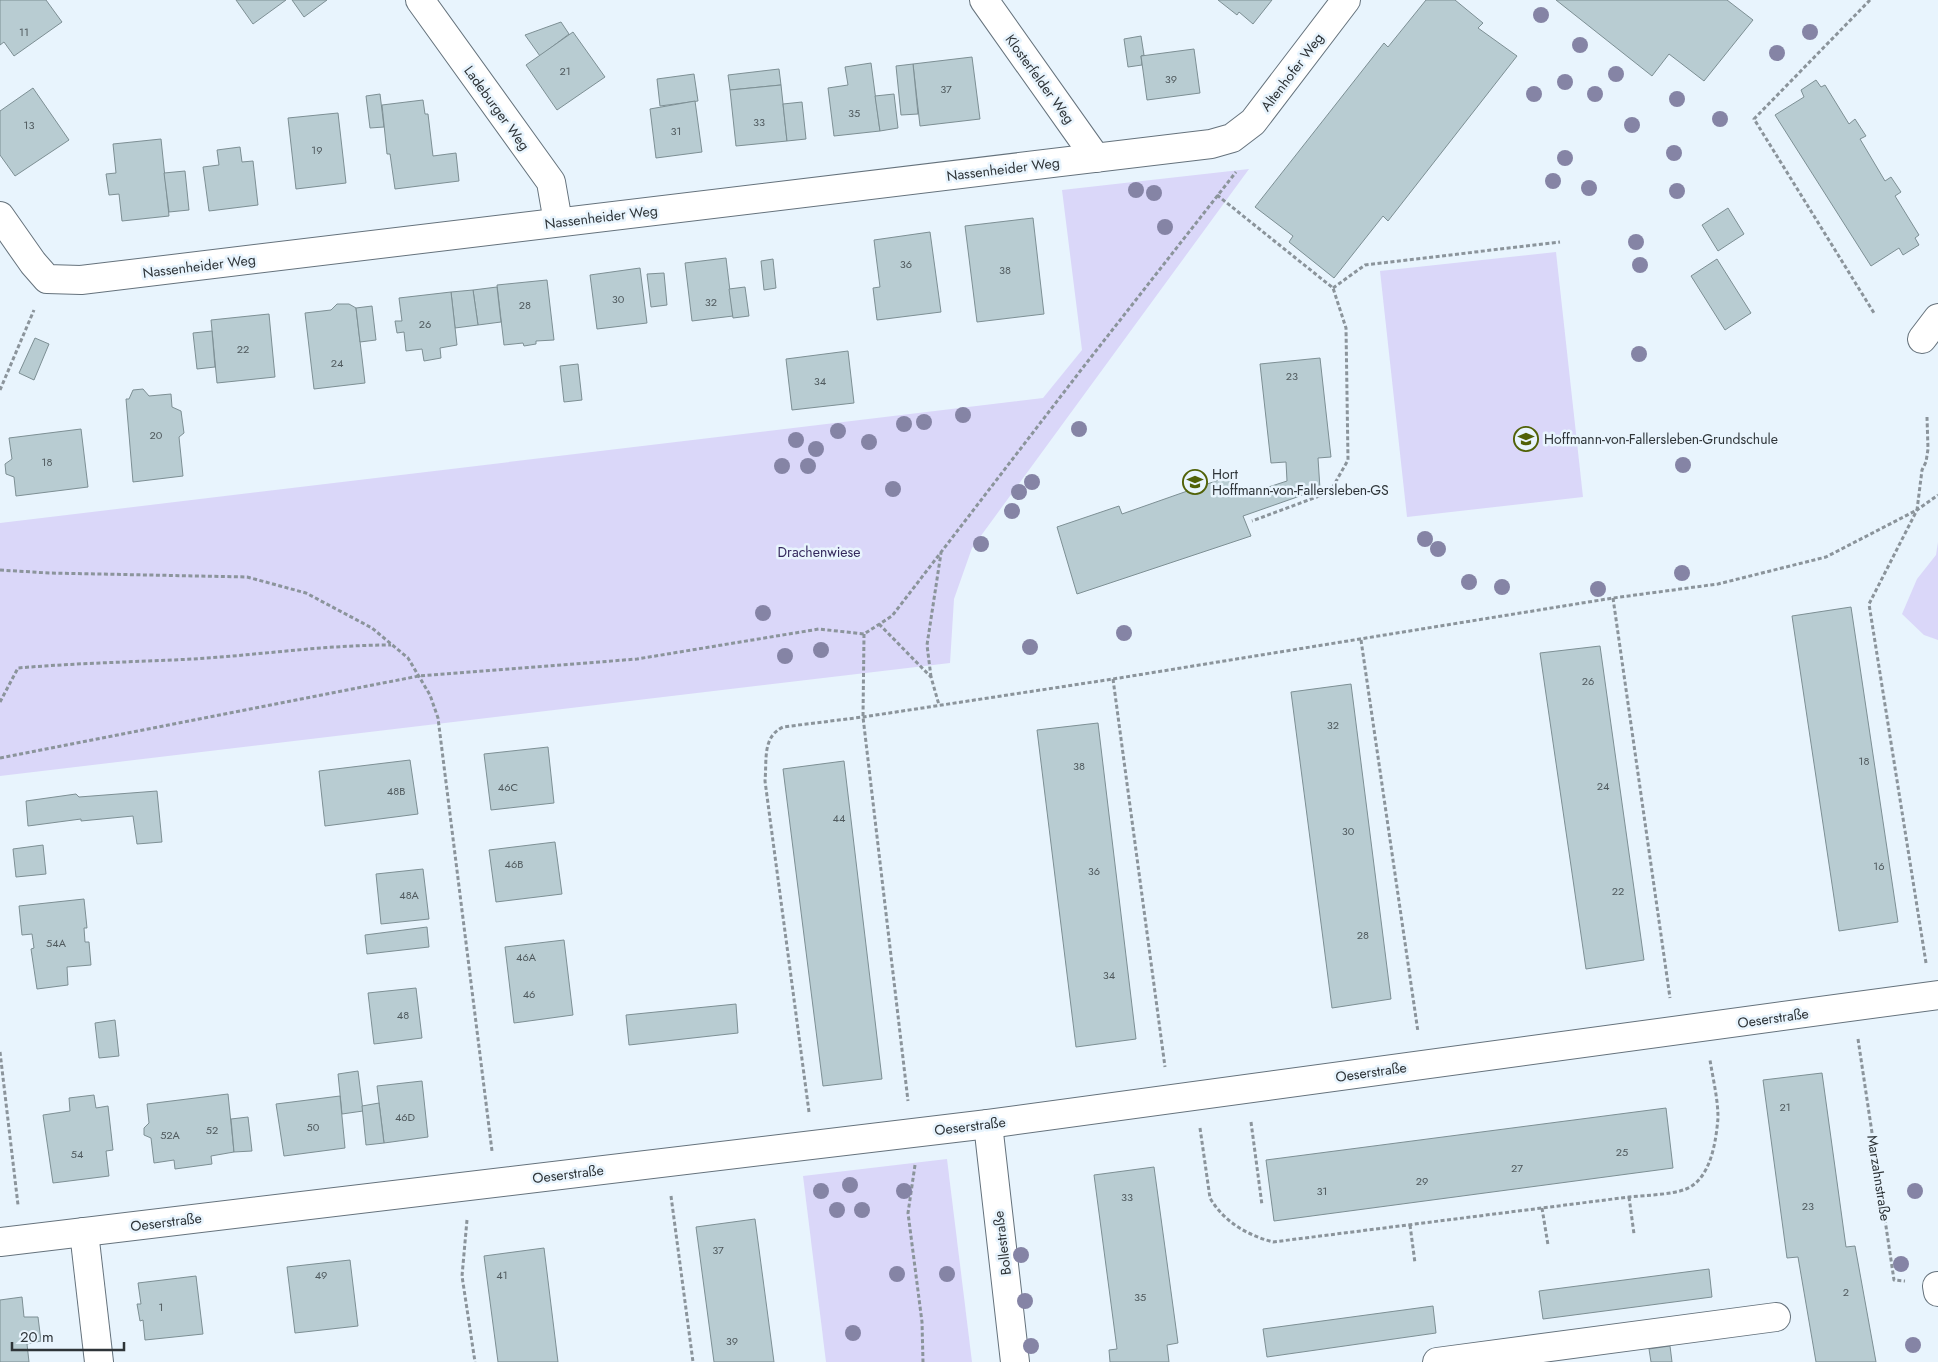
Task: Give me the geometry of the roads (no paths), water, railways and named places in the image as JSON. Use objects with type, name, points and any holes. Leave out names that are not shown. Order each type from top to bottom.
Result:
[{"type":"street","name":"Ladeburger Weg","points":[[420,0],[550,182],[558,222]]},
{"type":"street","name":"Klosterfelder Weg","points":[[984,0],[1096,158]]},
{"type":"street","name":"Altenhofer Weg","points":[[1232,138],[1253,122],[1346,0]]},
{"type":"street","name":"Nassenheider Weg","points":[[0,216],[33,263],[47,279],[81,280],[1211,144],[1232,138]]},
{"type":"street","points":[[1922,339],[1938,318]]},
{"type":"street","name":"Oeserstraße","points":[[0,1242],[988,1124],[1938,995]]},
{"type":"street","name":"Bollestraße","points":[[988,1124],[1016,1362]]},
{"type":"street","points":[[84,1232],[99,1362]]},
{"type":"street","points":[[1437,1362],[1776,1317]]},
{"type":"place","name":"Hoffmann-von-Fallersleben-Grundschule","points":[[1526,439]]},
{"type":"place","name":"Hort Hoffmann-von-Fallersleben-GS","points":[[1195,482]]},
{"type":"park label","name":"Drachenwiese","points":[[819,552]]}]
